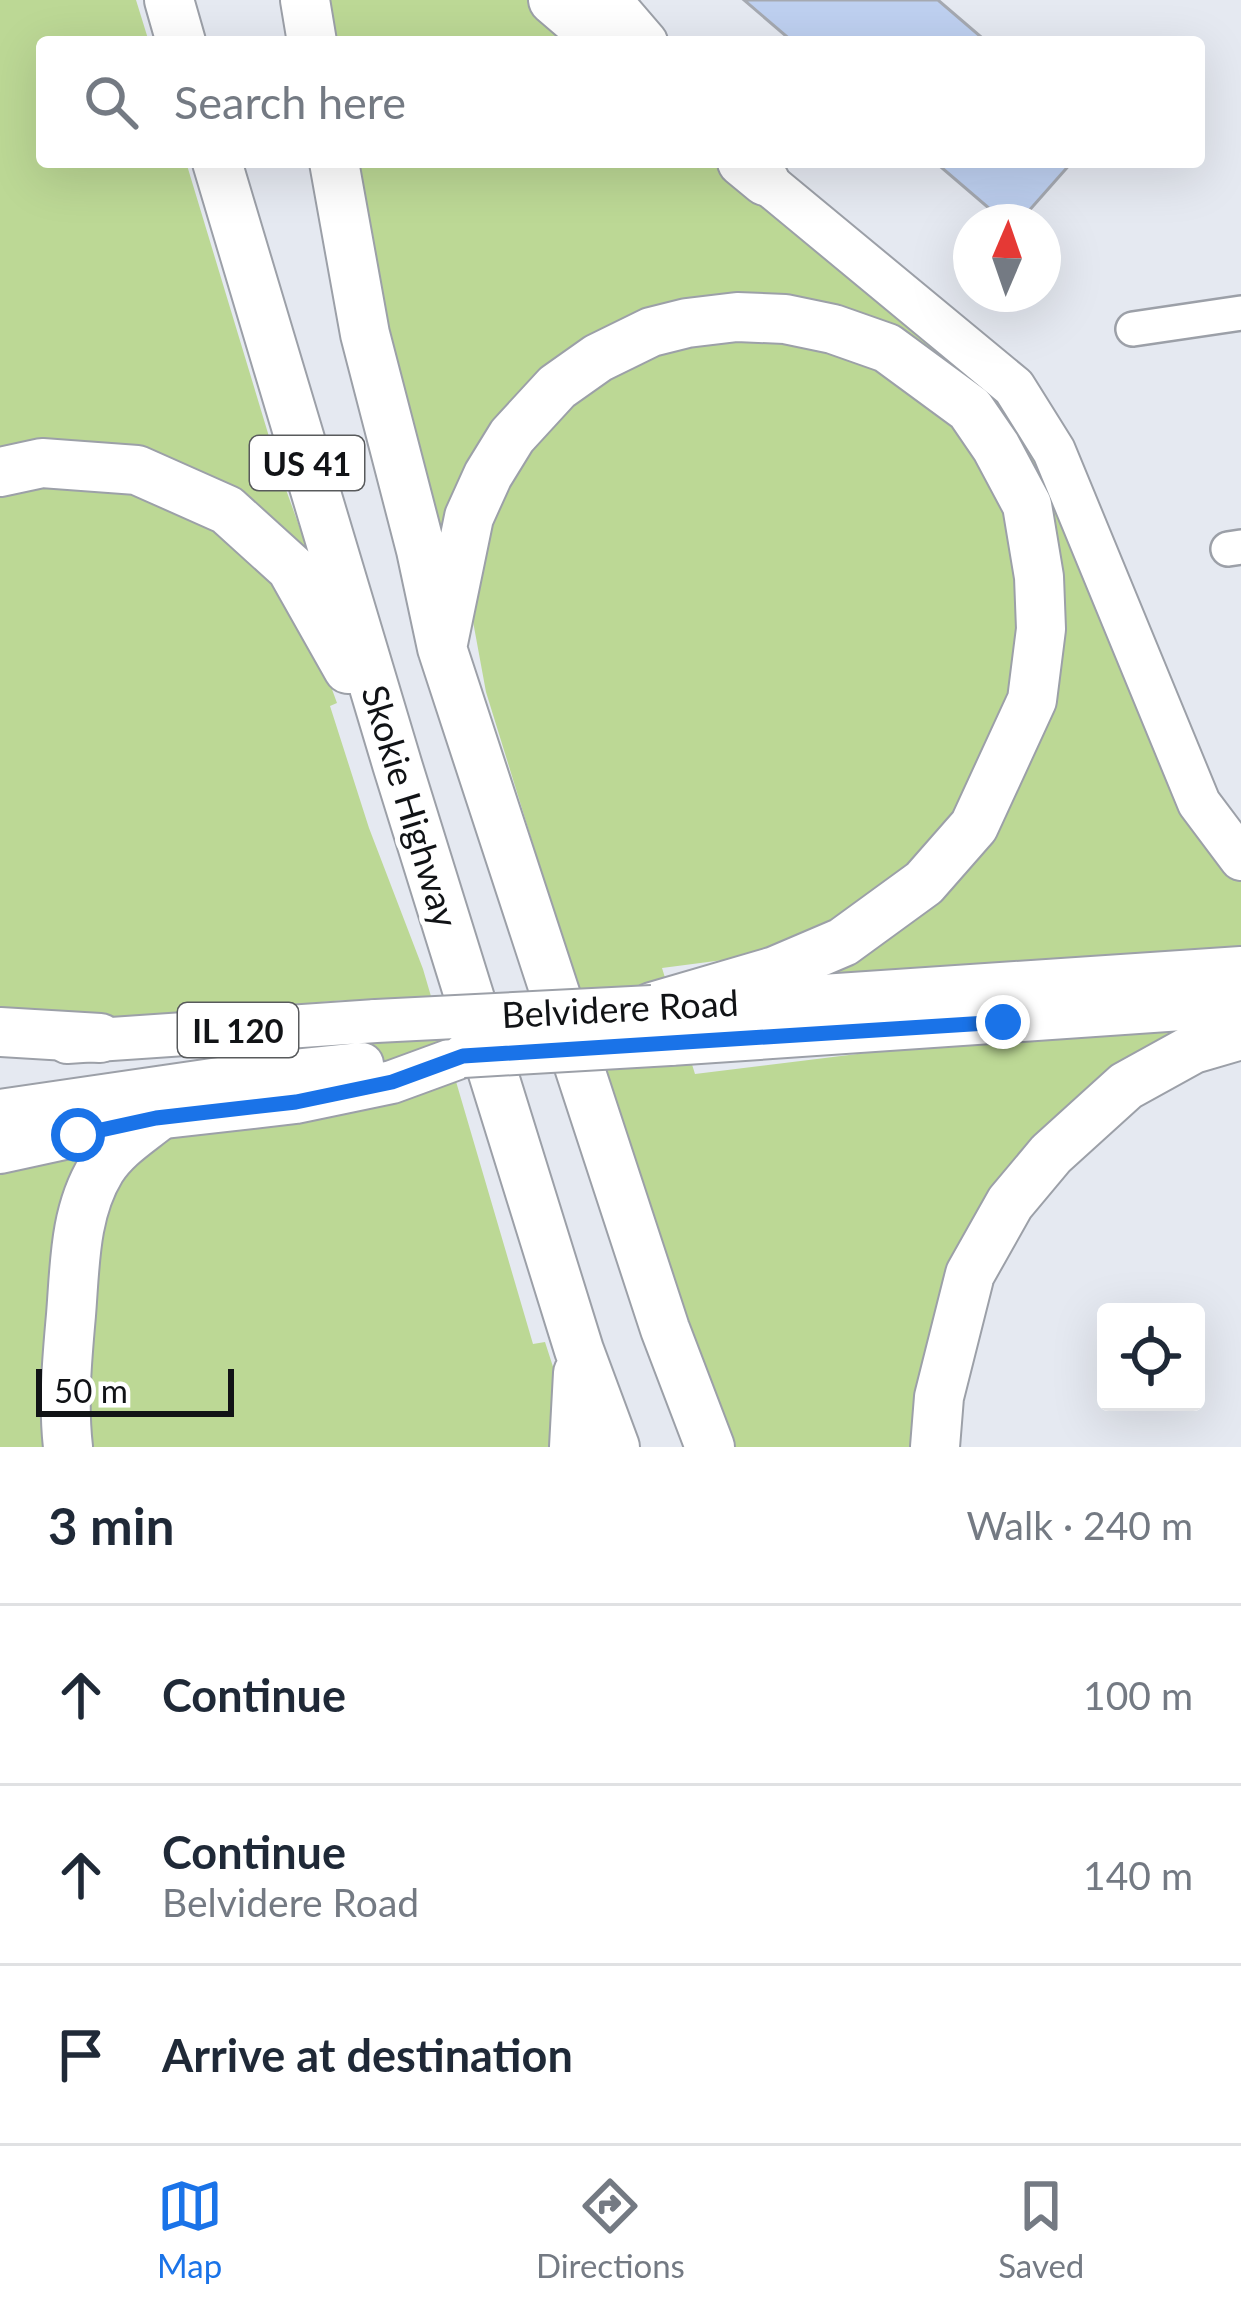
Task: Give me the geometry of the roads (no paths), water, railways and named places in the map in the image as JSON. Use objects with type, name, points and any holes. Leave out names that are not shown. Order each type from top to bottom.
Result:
[{"type":"highway","points":[[169,0],[179,36]]},
{"type":"highway","points":[[305,0],[311,36]]},
{"type":"highway","points":[[553,0],[595,36]]},
{"type":"highway","name":"Skokie Highway","points":[[219,168],[579,1350],[615,1447]]},
{"type":"highway","name":"US 41","points":[[335,168],[365,334],[442,649],[665,1329],[710,1447]]},
{"type":"highway","points":[[442,649],[469,517],[512,436],[557,387],[598,358],[651,332],[736,317],[833,328],[887,348],[970,409],[996,447],[1027,506],[1039,577],[1041,629],[1032,700],[974,826],[924,883],[842,942],[661,1026]]},
{"type":"highway","points":[[0,472],[42,463],[136,470],[227,510],[291,568],[398,764]]},
{"type":"highway","points":[[0,1032],[100,1039]]},
{"type":"highway","points":[[934,1447],[939,1397],[970,1274],[1010,1203],[1051,1154],[1126,1086],[1193,1049],[1241,1035]]},
{"type":"highway","points":[[68,1447],[68,1343],[77,1237],[86,1202],[99,1171],[115,1150],[156,1118]]},
{"type":"highway","points":[[574,1447],[579,1350]]},
{"type":"main road","points":[[610,0],[641,36]]},
{"type":"main road","points":[[752,168],[1014,387],[1054,451],[1198,803],[1241,859]]},
{"type":"main road","name":"Belvidere Road","points":[[0,1111],[382,1055],[1241,968]]},
{"type":"main road","name":"Belvidere Road","points":[[0,1049],[100,1039],[463,1056],[661,1026],[1241,1005]]},
{"type":"main road","points":[[0,1152],[156,1118],[296,1102],[382,1055]]},
{"type":"lane","points":[[1133,329],[1241,313]]}]
